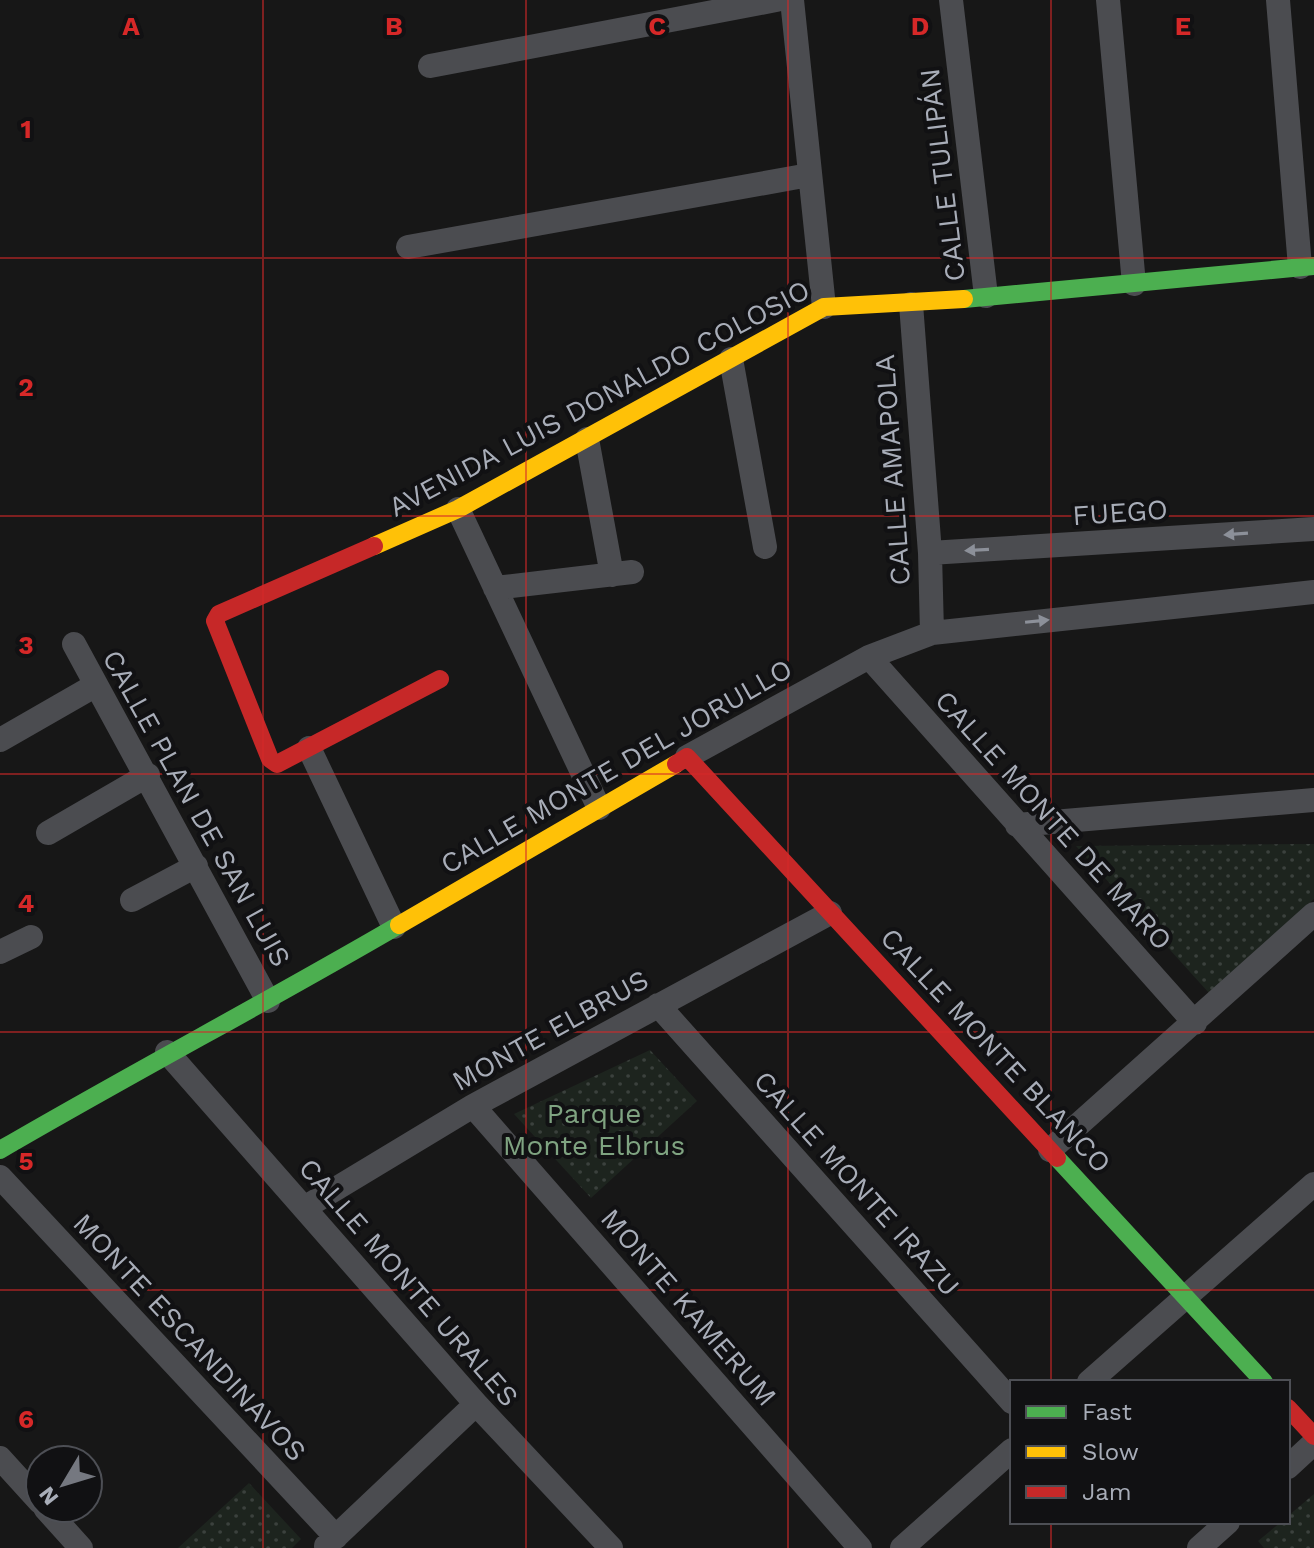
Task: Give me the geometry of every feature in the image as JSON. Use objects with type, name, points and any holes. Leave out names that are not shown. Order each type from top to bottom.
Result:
[{"type":"street","points":[[430,66],[776,0]]},
{"type":"street","points":[[792,0],[824,307]]},
{"type":"street","name":"CALLE TULIPÁN","points":[[951,0],[986,296]]},
{"type":"street","points":[[1108,0],[1134,284]]},
{"type":"street","points":[[1278,0],[1307,266]]},
{"type":"street","points":[[408,247],[809,175]]},
{"type":"street","name":"AVENIDA LUIS DONALDO COLOSIO","points":[[309,748],[277,764],[270,759],[215,621],[219,614],[458,509],[824,307],[911,304],[1307,266]]},
{"type":"street","name":"CALLE AMAPOLA","points":[[911,304],[930,553],[932,633]]},
{"type":"street","points":[[731,359],[765,547]]},
{"type":"street","points":[[495,588],[622,574],[587,439]]},
{"type":"street","points":[[458,509],[599,808]]},
{"type":"street","name":"FUEGO","points":[[930,553],[1314,529]]},
{"type":"street","name":"CALLE MONTE DEL JORULLO","points":[[0,1150],[167,1052],[268,1001],[687,757],[869,657],[932,633],[1314,592]]},
{"type":"street","name":"CALLE PLAN DE SAN LUIS","points":[[74,644],[148,775],[268,1001]]},
{"type":"street","name":"CALLE MONTE DE MARO","points":[[869,657],[1195,1023]]},
{"type":"street","points":[[394,927],[309,748],[440,679]]},
{"type":"street","points":[[0,740],[96,685]]},
{"type":"street","name":"CALLE MONTE BLANCO","points":[[687,757],[1262,1380]]},
{"type":"street","points":[[48,833],[148,775]]},
{"type":"street","points":[[1017,825],[1314,800]]},
{"type":"street","points":[[132,900],[196,866]]},
{"type":"street","name":"MONTE ELBRUS","points":[[304,1208],[473,1106],[830,913]]},
{"type":"street","points":[[1050,1150],[1314,914]]},
{"type":"street","points":[[0,952],[31,937]]},
{"type":"street","name":"CALLE MONTE IRAZU","points":[[658,1005],[1010,1400]]},
{"type":"street","name":"CALLE MONTE URALES","points":[[167,1052],[476,1404],[611,1548]]},
{"type":"street","name":"MONTE KAMERUM","points":[[473,1106],[860,1548]]},
{"type":"street","name":"MONTE ESCANDINAVOS","points":[[0,1177],[330,1542]]},
{"type":"street","points":[[1091,1380],[1314,1184]]},
{"type":"street","points":[[330,1542],[476,1404]]},
{"type":"street","points":[[1290,1410],[1314,1436]]},
{"type":"street","points":[[1290,1465],[1314,1443]]},
{"type":"street","points":[[902,1548],[1010,1452]]},
{"type":"street","points":[[0,1458],[24,1484]]},
{"type":"street","points":[[59,1524],[81,1548]]},
{"type":"street","points":[[1199,1548],[1226,1524]]},
{"type":"green space","points":[[1314,844],[1314,899],[1209,993],[1076,846]]},
{"type":"green space","name":"Parque Monte Elbrus","points":[[650,1050],[697,1101],[591,1198],[514,1114]]},
{"type":"green space","points":[[249,1483],[301,1539],[292,1548],[178,1548]]},
{"type":"green space","points":[[1314,1494],[1314,1548],[1264,1548],[1258,1541],[1279,1524],[1290,1524],[1290,1514]]},
{"type":"traffic: fast","points":[[964,299],[1314,266]]},
{"type":"traffic: fast","points":[[0,1150],[399,925]]},
{"type":"traffic: fast","points":[[1057,1158],[1262,1380]]},
{"type":"traffic: slow","points":[[374,546],[458,509],[824,307],[964,299]]},
{"type":"traffic: slow","points":[[399,925],[676,764]]},
{"type":"traffic: jam","points":[[374,546],[219,614],[215,621],[270,759],[277,764],[440,679]]},
{"type":"traffic: jam","points":[[676,764],[687,757],[1057,1158]]},
{"type":"traffic: jam","points":[[1290,1410],[1314,1436]]}]
